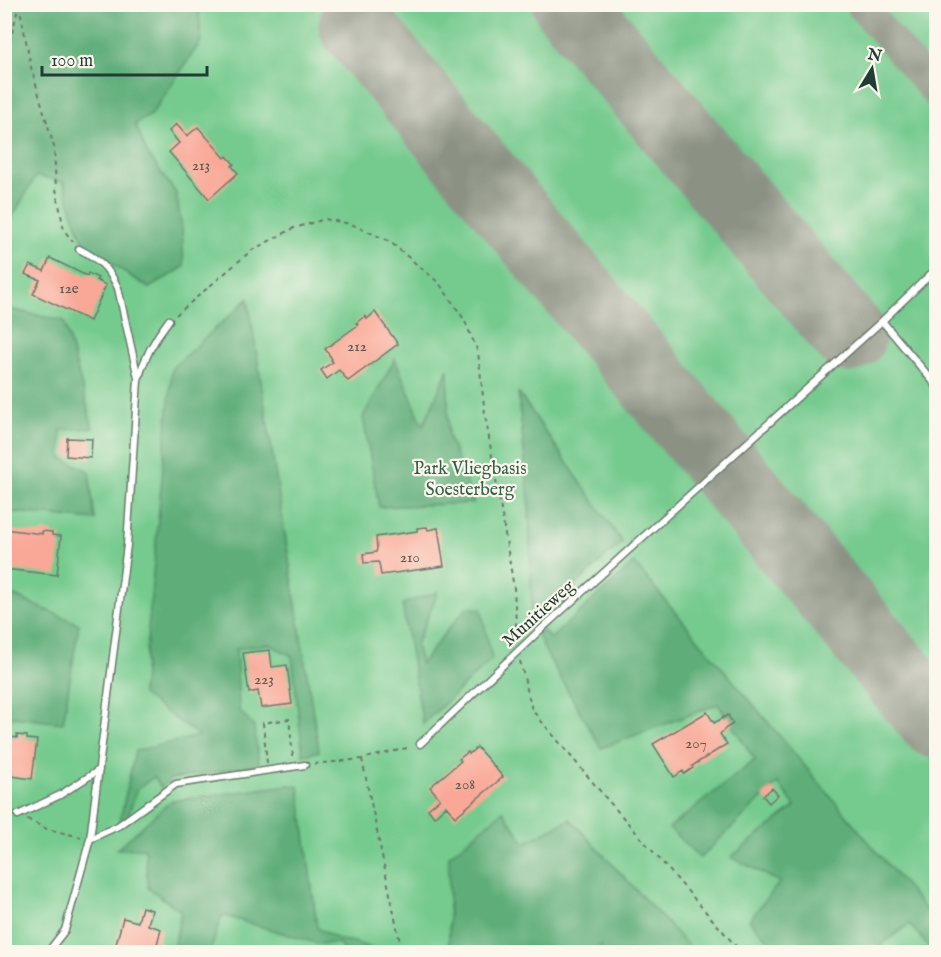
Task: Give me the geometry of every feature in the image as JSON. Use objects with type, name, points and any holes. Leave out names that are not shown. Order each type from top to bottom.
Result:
[{"type":"lane","points":[[79,249],[93,256],[108,269],[114,279],[118,288],[138,380]]},
{"type":"lane","name":"Munitieweg","points":[[420,744],[518,651],[882,321],[936,269]]},
{"type":"lane","points":[[48,952],[65,930],[90,838],[127,544],[138,380],[152,345],[169,320]]},
{"type":"lane","points":[[882,321],[936,385]]},
{"type":"lane","points":[[90,838],[118,826],[176,784],[305,765]]},
{"type":"lane","points":[[18,815],[60,795],[99,770]]},
{"type":"path","points":[[4,68],[19,5]]},
{"type":"path","points":[[19,5],[31,67],[54,147],[56,189],[64,230],[79,249]]},
{"type":"path","points":[[169,320],[252,250],[294,228],[325,219],[351,224],[389,241],[439,283],[464,318],[478,352],[485,414],[514,588],[518,651],[532,710],[658,859],[741,952]]},
{"type":"path","points":[[268,770],[263,723],[289,719],[294,766]]},
{"type":"path","points":[[305,765],[362,759],[420,744]]},
{"type":"path","points":[[362,759],[402,952]]},
{"type":"path","points":[[18,815],[47,829],[90,838]]},
{"type":"green space","points":[[5,4],[196,5],[199,11],[201,41],[151,115],[135,124],[147,153],[176,193],[182,229],[184,267],[149,288],[85,246],[64,182],[36,176],[10,221],[5,259]]},
{"type":"green space","name":"Park Vliegbasis Soesterberg","points":[[5,5],[936,5],[936,952],[5,952]]},
{"type":"green space","points":[[248,299],[319,751],[303,756],[292,656],[269,644],[236,649],[239,710],[254,727],[259,765],[171,779],[161,788],[154,777],[137,789],[128,816],[120,821],[135,751],[199,736],[142,695],[172,368]]},
{"type":"green space","points":[[5,308],[64,321],[93,428],[61,430],[61,458],[89,471],[95,520],[5,511]]},
{"type":"green space","points":[[395,359],[423,426],[448,369],[448,435],[474,503],[379,507],[363,417]]},
{"type":"green space","points":[[518,392],[622,542],[536,622],[550,639],[634,563],[936,922],[936,952],[933,952],[909,924],[872,952],[780,952],[749,920],[780,882],[731,857],[795,806],[778,783],[700,858],[669,828],[755,760],[718,704],[601,748],[547,655],[532,622],[529,500]]},
{"type":"green space","points":[[5,592],[79,624],[63,723],[5,716]]},
{"type":"green space","points":[[438,592],[416,645],[421,664],[468,607],[481,609],[492,659],[423,724],[402,604]]},
{"type":"green space","points":[[289,785],[299,787],[317,928],[340,940],[371,948],[371,952],[342,952],[338,943],[319,944],[222,915],[210,952],[173,952],[181,911],[148,888],[145,848],[117,849],[171,801]]},
{"type":"green space","points":[[503,811],[525,843],[570,819],[694,952],[602,952],[601,945],[586,952],[449,952],[449,856]]},
{"type":"building","points":[[176,124],[187,136],[198,127],[225,158],[227,156],[234,164],[232,166],[238,173],[209,199],[169,152],[179,143],[169,131]]},
{"type":"building","points":[[50,258],[87,276],[88,273],[106,285],[90,321],[33,294],[40,280],[25,274],[30,265],[44,271]]},
{"type":"building","points":[[375,312],[398,344],[348,381],[339,370],[327,379],[321,370],[333,362],[325,349],[358,325],[356,323],[365,316],[367,319]]},
{"type":"building","points":[[67,438],[92,439],[91,458],[66,456]]},
{"type":"building","points":[[427,527],[428,530],[438,528],[444,566],[381,575],[378,562],[364,563],[363,554],[376,552],[376,537],[417,531],[417,528]]},
{"type":"building","points":[[4,529],[42,534],[42,531],[52,532],[52,535],[61,536],[57,575],[4,569]]},
{"type":"building","points":[[270,650],[272,667],[287,665],[292,704],[261,708],[258,691],[249,693],[243,653]]},
{"type":"building","points":[[707,712],[714,723],[728,715],[733,724],[720,734],[727,744],[692,766],[693,768],[684,774],[683,771],[674,777],[653,744]]},
{"type":"building","points":[[17,735],[37,740],[32,779],[4,775],[4,736],[17,738]]},
{"type":"building","points":[[477,747],[503,777],[455,817],[446,806],[434,817],[428,809],[440,799],[430,787],[461,761],[459,759]]},
{"type":"building","points":[[772,788],[778,795],[769,803],[763,796]]},
{"type":"building","points":[[142,907],[152,910],[148,925],[161,929],[155,952],[114,952],[123,918],[138,922]]},
{"type":"taxiway","points":[[860,4],[936,93]]},
{"type":"runway","points":[[570,4],[849,335]]},
{"type":"runway","points":[[356,25],[936,721]]}]
